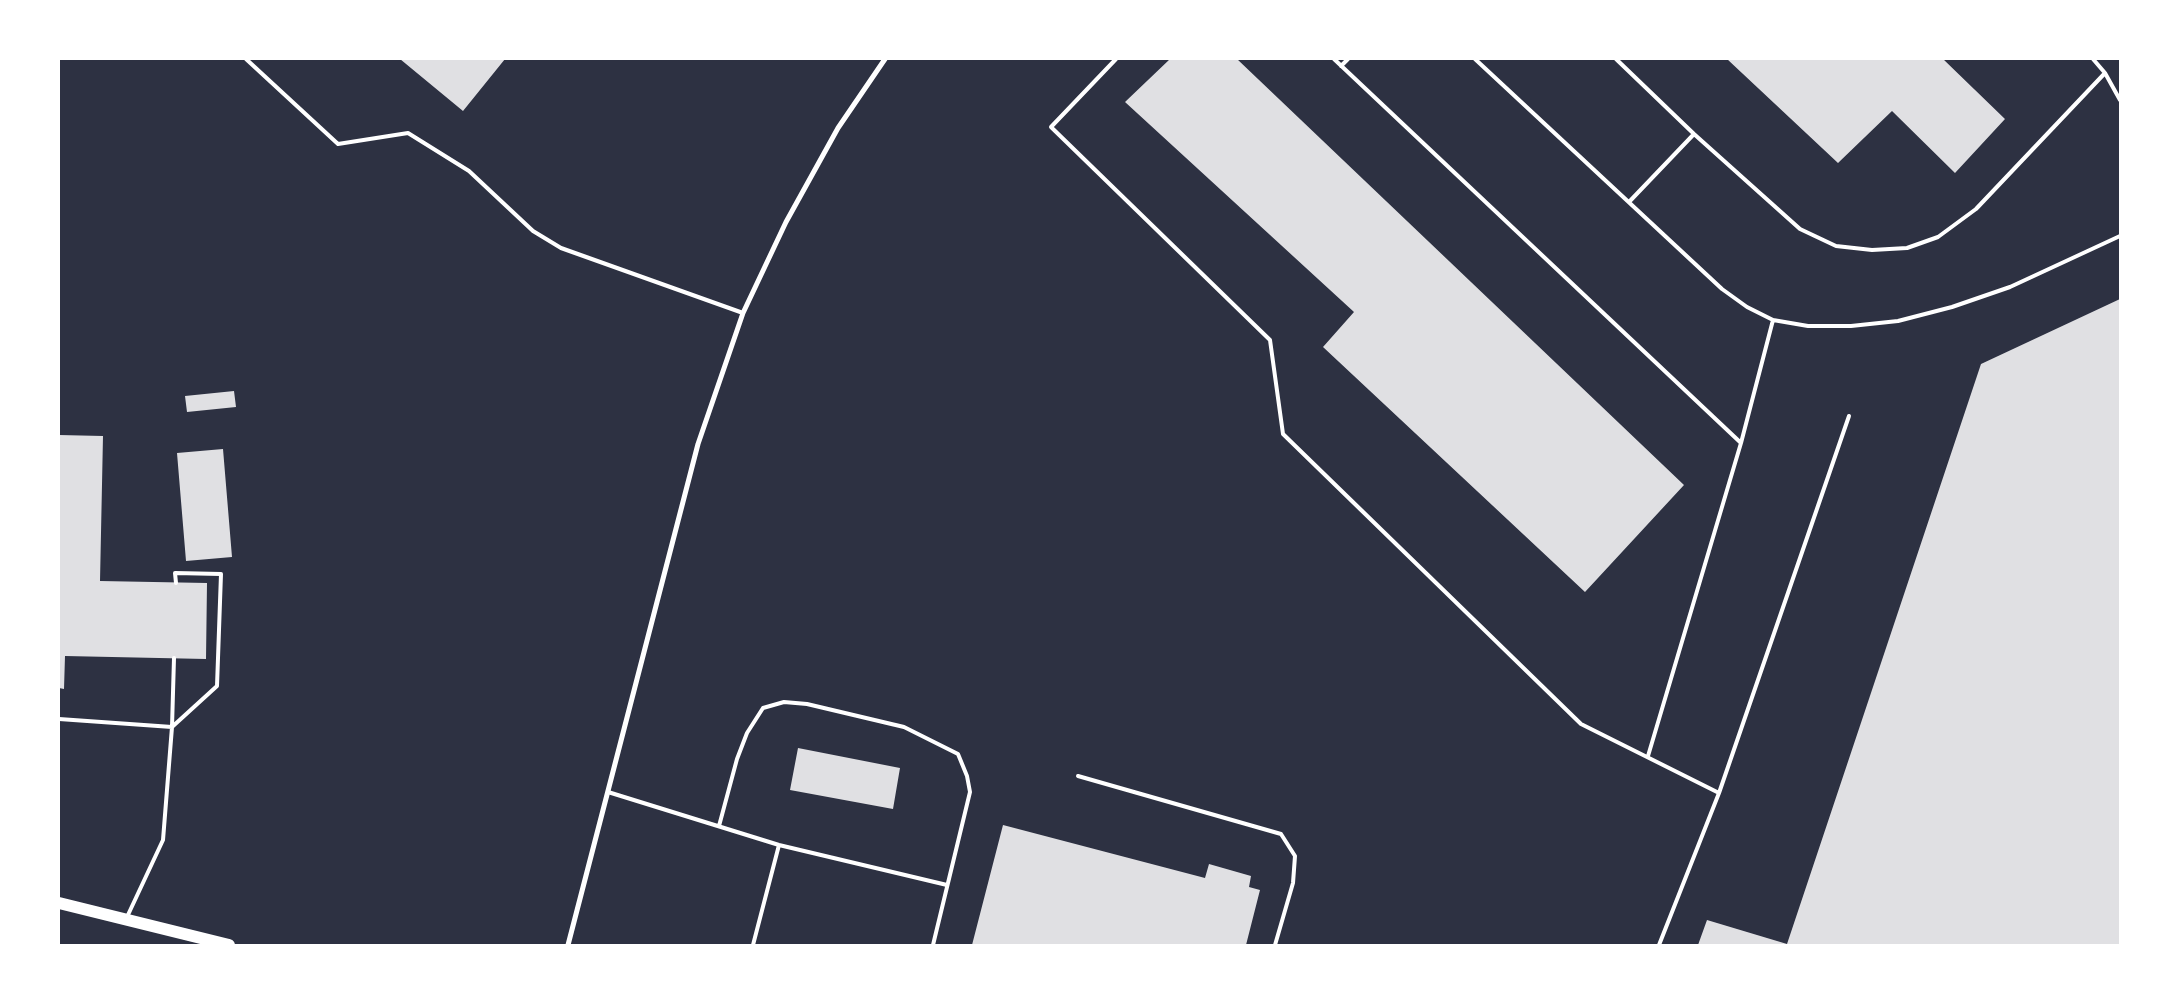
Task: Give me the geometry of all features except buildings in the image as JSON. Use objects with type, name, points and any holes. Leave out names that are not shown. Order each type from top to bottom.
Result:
[{"type":"main road","points":[[59,903],[229,945]]},
{"type":"street","points":[[568,945],[698,444],[743,313],[786,222],[838,128],[885,59]]},
{"type":"lane","points":[[246,59],[338,144],[408,134],[469,170],[533,231],[562,248],[743,313]]},
{"type":"lane","points":[[1116,59],[1051,127],[1270,340],[1283,434],[1581,724],[1719,793]]},
{"type":"lane","points":[[1334,59],[1740,443]]},
{"type":"lane","points":[[1342,66],[1348,59]]},
{"type":"lane","points":[[1475,59],[1722,289],[1747,307],[1773,320],[1808,326],[1851,326],[1898,321],[1952,307],[2010,287],[2120,236]]},
{"type":"lane","points":[[1616,59],[1694,134],[1800,229],[1836,246],[1872,250],[1908,248],[1938,236],[1976,210],[2105,73]]},
{"type":"lane","points":[[2092,59],[2105,73],[2120,100]]},
{"type":"lane","points":[[1629,202],[1694,134]]},
{"type":"lane","points":[[1648,756],[1740,443],[1773,320]]},
{"type":"lane","points":[[1659,945],[1719,793],[1849,416]]},
{"type":"lane","points":[[59,719],[172,727],[216,686],[221,574],[175,573],[176,582]]},
{"type":"lane","points":[[126,919],[163,840],[172,727],[174,658]]},
{"type":"lane","points":[[719,826],[747,733],[763,708],[784,702],[807,704],[904,727],[958,754],[967,776],[970,792],[933,945]]},
{"type":"lane","points":[[1078,776],[1281,834],[1295,856],[1293,883],[1275,945]]},
{"type":"lane","points":[[608,792],[779,845],[947,885]]},
{"type":"lane","points":[[753,945],[779,845]]}]
